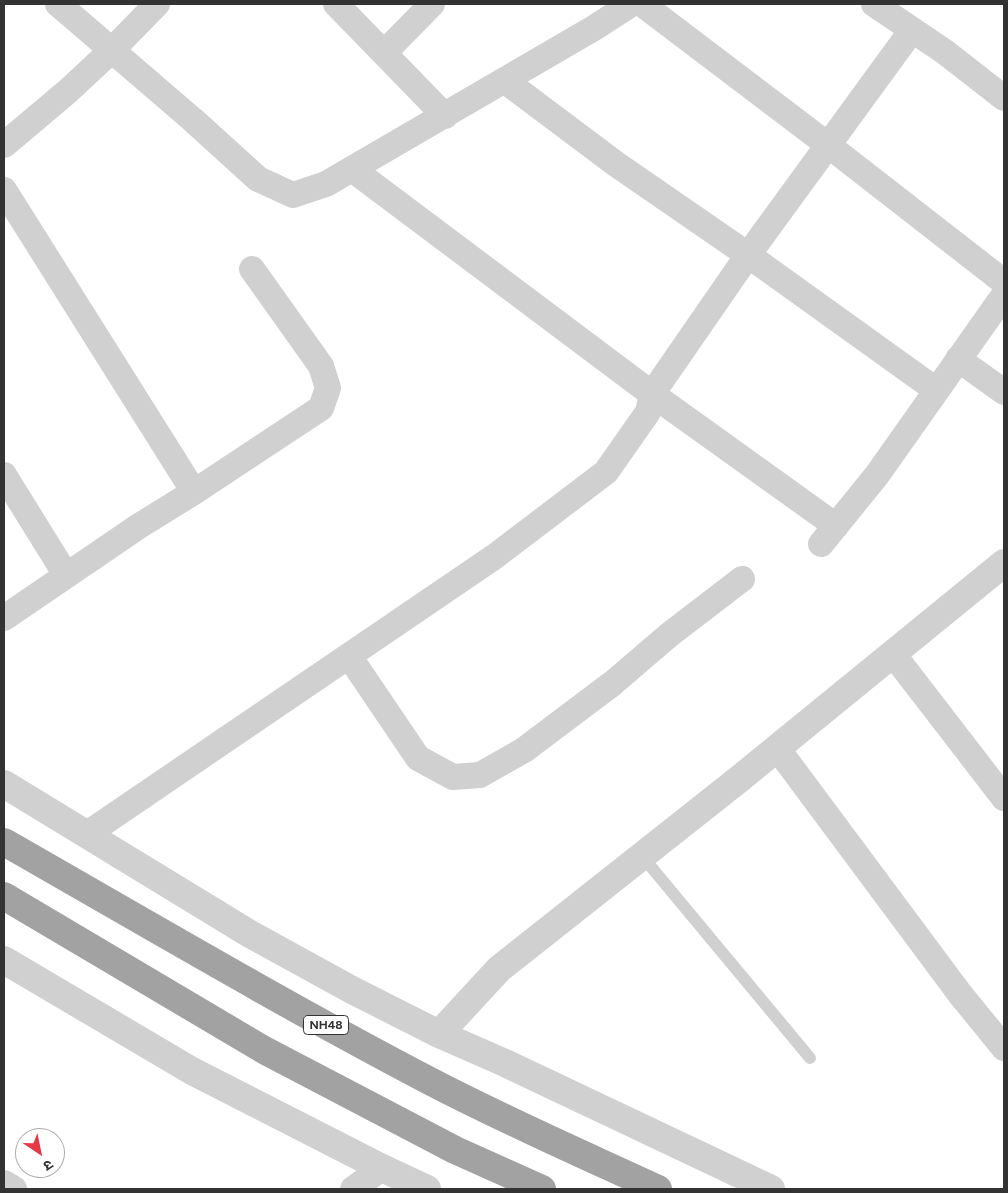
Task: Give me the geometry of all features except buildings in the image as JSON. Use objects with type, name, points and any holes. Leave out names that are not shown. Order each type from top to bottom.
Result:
[{"type":"highway","name":"NH48","points":[[4,842],[295,1009],[419,1075],[658,1189]]},
{"type":"highway","points":[[4,896],[264,1050],[455,1150],[542,1189]]},
{"type":"street","points":[[58,4],[193,120],[258,179],[293,195],[326,184],[445,116],[631,4]]},
{"type":"street","points":[[4,145],[68,92],[157,4]]},
{"type":"street","points":[[336,4],[445,116]]},
{"type":"street","points":[[384,53],[432,4]]},
{"type":"street","points":[[642,4],[1004,282]]},
{"type":"street","points":[[874,4],[945,52],[1004,98]]},
{"type":"street","points":[[87,834],[494,557],[606,472],[648,412],[652,394],[748,255],[912,30]]},
{"type":"street","points":[[504,80],[616,164],[748,255],[936,390]]},
{"type":"street","points":[[352,169],[652,394],[828,535],[877,475],[1004,295]]},
{"type":"street","points":[[4,190],[194,492]]},
{"type":"street","points":[[4,618],[138,526],[194,492],[321,408],[328,388],[321,366],[252,269]]},
{"type":"street","points":[[958,359],[1004,392]]},
{"type":"street","points":[[4,475],[66,575]]},
{"type":"street","points":[[439,1034],[500,969],[777,748],[1004,563]]},
{"type":"street","points":[[349,656],[418,758],[453,777],[480,775],[524,750],[613,683],[669,635],[742,579]]},
{"type":"street","points":[[893,654],[1004,798]]},
{"type":"street","points":[[777,748],[960,994],[1004,1048]]},
{"type":"street","points":[[4,784],[250,934],[352,990],[439,1034],[505,1063],[771,1189]]},
{"type":"street","points":[[4,960],[192,1070],[382,1168],[427,1189]]},
{"type":"street","points":[[354,1189],[382,1168]]},
{"type":"street","points":[[4,1183],[14,1189]]},
{"type":"lane","points":[[642,856],[810,1058]]}]
